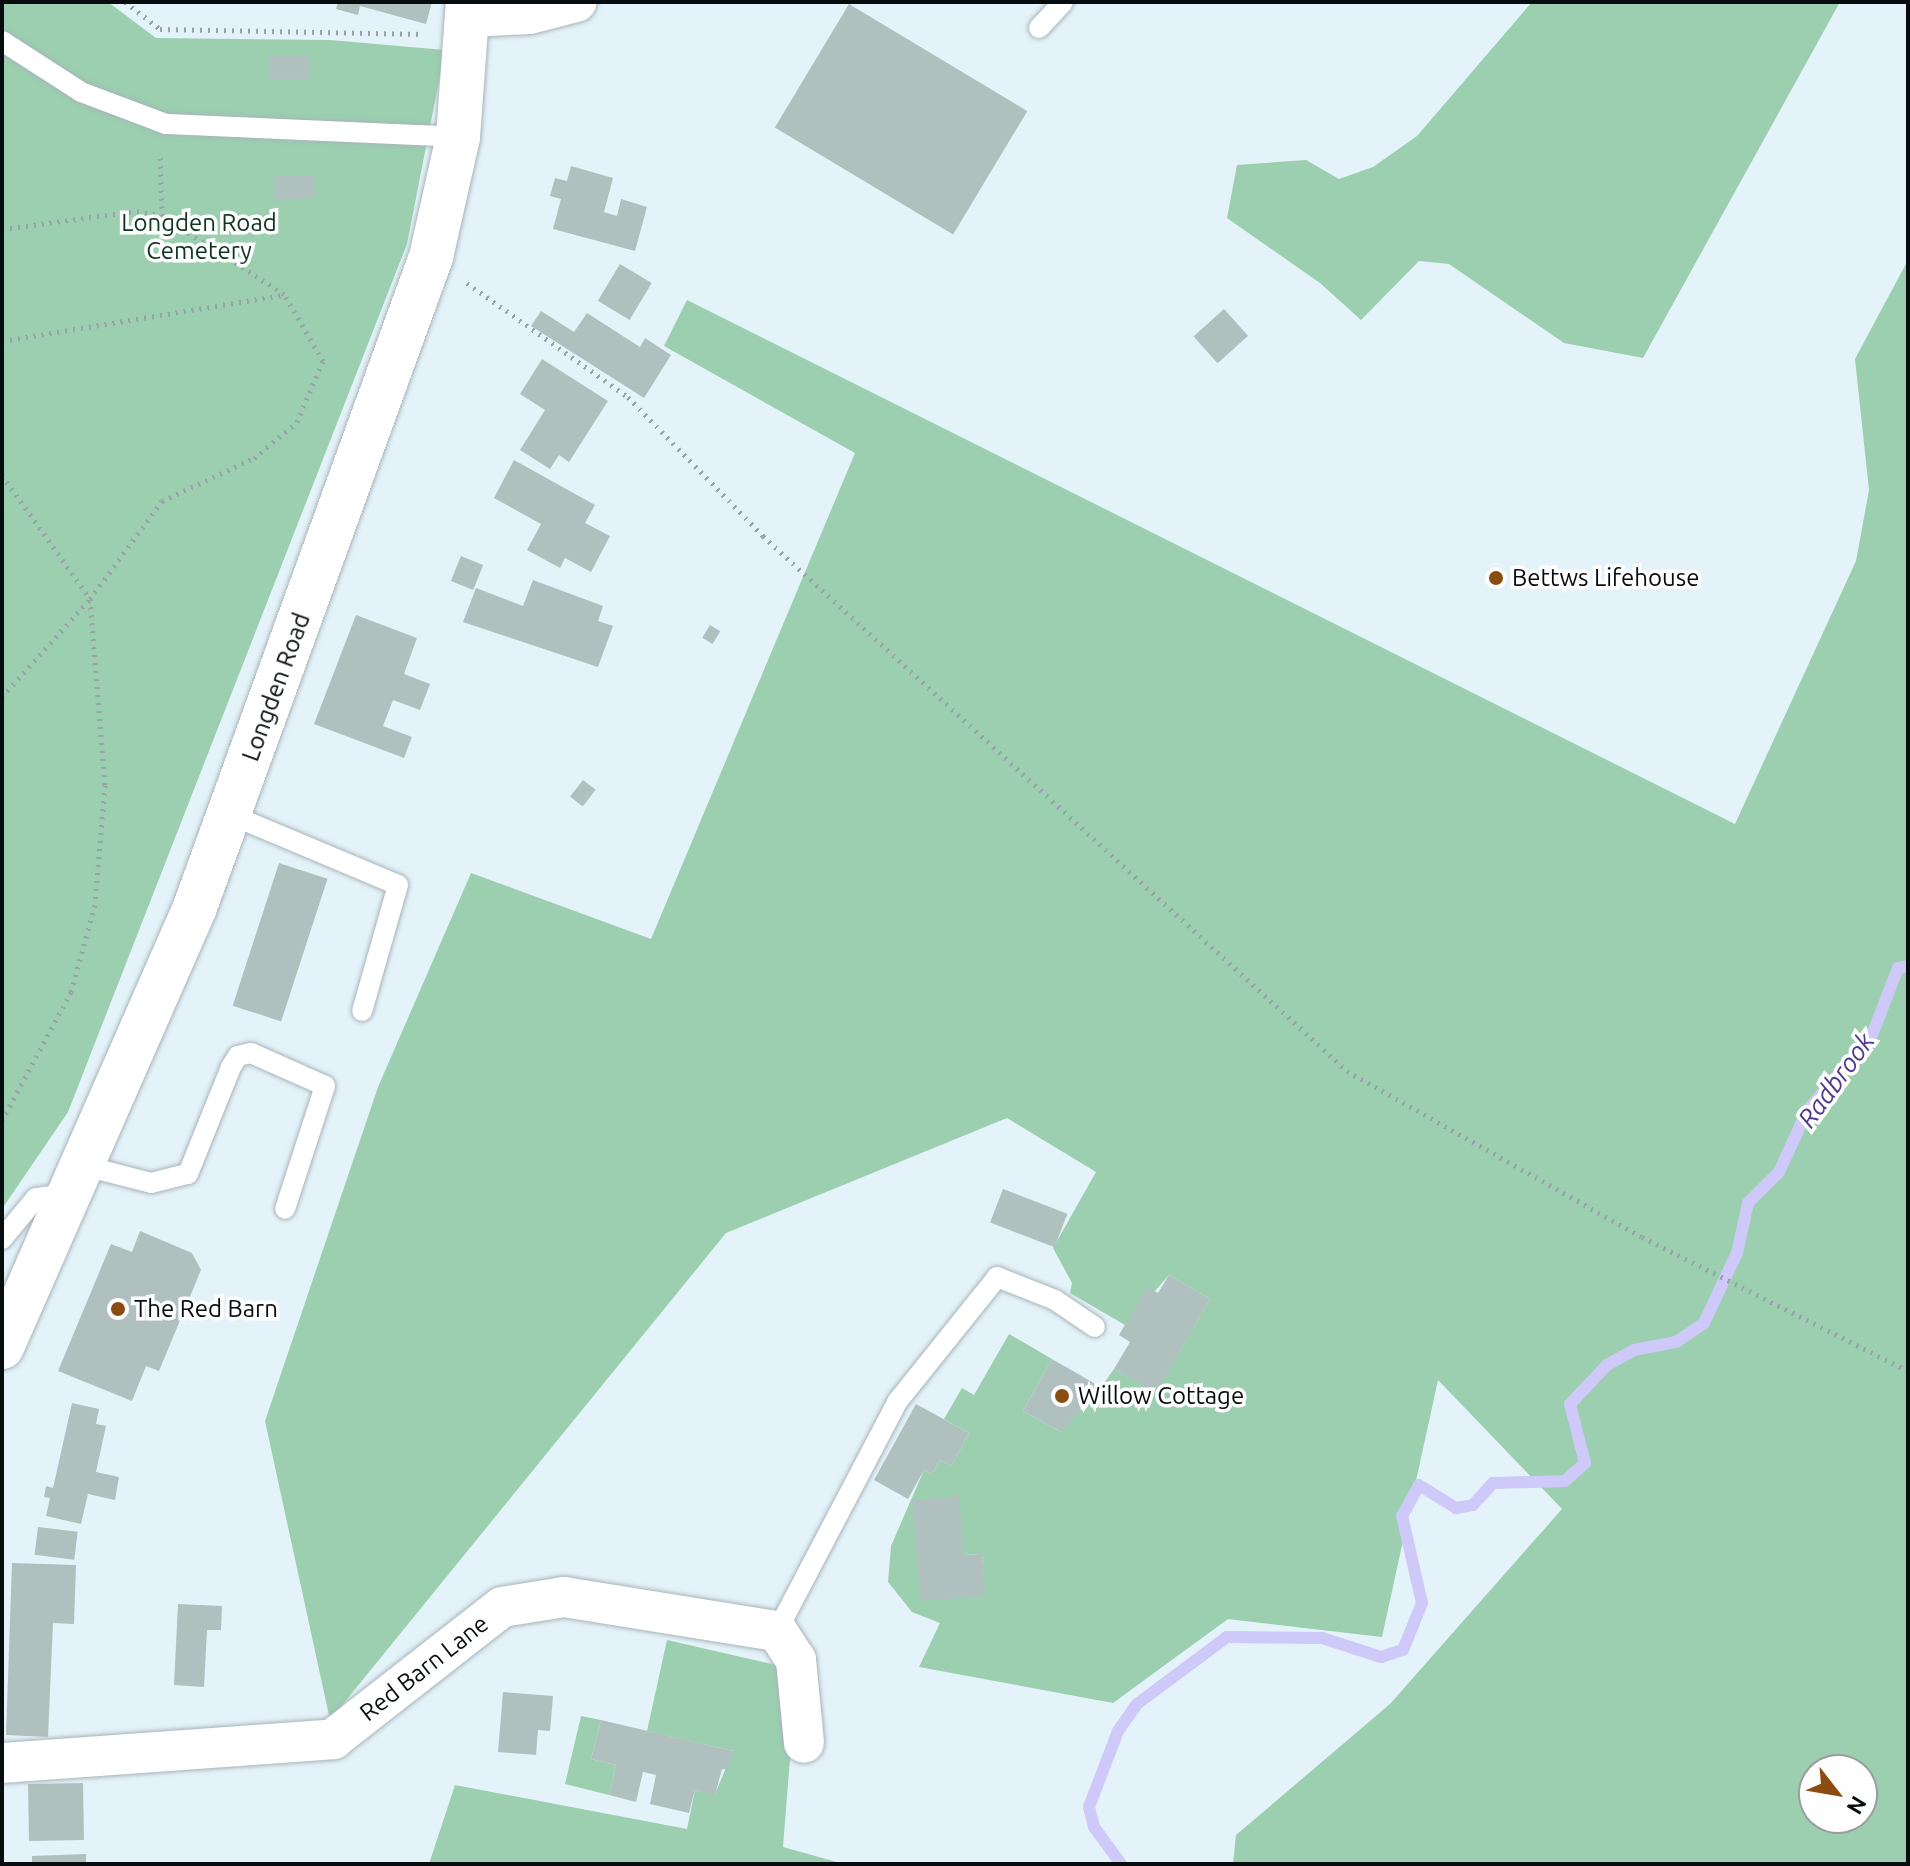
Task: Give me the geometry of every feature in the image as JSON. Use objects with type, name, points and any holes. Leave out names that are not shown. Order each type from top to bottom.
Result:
[{"type":"street","points":[[468,17],[529,14],[576,2]]},
{"type":"street","name":"Longden Road","points":[[2,1347],[78,1180],[229,814],[431,257],[458,137],[468,17]]},
{"type":"street","name":"Red Barn Lane","points":[[2,1763],[333,1739],[502,1607],[564,1597],[777,1631]]},
{"type":"street","points":[[777,1631],[796,1660],[804,1743]]},
{"type":"lane","points":[[1039,28],[1063,2]]},
{"type":"lane","points":[[2,41],[81,92],[166,124],[458,137]]},
{"type":"lane","points":[[229,814],[398,885],[362,1011]]},
{"type":"lane","points":[[2,1239],[36,1198],[78,1180],[172,1183],[188,1174],[231,1067],[238,1056],[251,1053],[325,1086],[285,1209]]},
{"type":"lane","points":[[777,1631],[897,1402],[997,1277],[1055,1300],[1095,1327]]},
{"type":"path","points":[[125,2],[160,29],[468,17]]},
{"type":"path","points":[[162,216],[159,158],[166,124]]},
{"type":"path","points":[[2,229],[137,211],[162,216],[284,294],[323,361],[297,422],[254,458],[162,501],[90,599],[2,697]]},
{"type":"path","points":[[431,257],[628,397],[786,557],[1347,1071],[1642,1237],[1781,1302],[1908,1371]]},
{"type":"path","points":[[2,341],[284,294]]},
{"type":"path","points":[[2,475],[90,599],[105,785],[95,905],[71,992],[2,1120]]},
{"type":"green space","name":"Longden Road Cemetery","points":[[2,2],[108,2],[156,38],[330,40],[445,50],[407,244],[68,1112],[2,1209]]},
{"type":"green space","points":[[1532,2],[1840,2],[1643,358],[1564,343],[1449,264],[1419,261],[1361,320],[1320,283],[1227,218],[1237,165],[1306,160],[1339,179],[1373,167],[1417,136]]},
{"type":"green space","points":[[1908,260],[1908,1864],[1233,1864],[1236,1835],[1390,1704],[1562,1509],[1438,1380],[1382,1637],[1228,1619],[1113,1703],[919,1667],[940,1623],[912,1612],[888,1582],[891,1546],[924,1470],[932,1474],[940,1460],[951,1466],[969,1433],[944,1419],[962,1388],[974,1395],[1009,1334],[1052,1359],[1023,1411],[1061,1432],[1076,1407],[1084,1411],[1114,1369],[1156,1392],[1210,1299],[1169,1275],[1125,1325],[1070,1293],[1072,1283],[1053,1248],[1096,1172],[1007,1118],[726,1233],[330,1720],[265,1421],[378,1087],[471,873],[651,939],[855,453],[664,346],[687,300],[1735,824],[1856,561],[1869,490],[1855,359]],"holes":[[[913,1500],[964,1555],[982,1554],[985,1596]]]},
{"type":"green space","points":[[667,1640],[780,1666],[793,1721],[783,1847],[844,1864],[429,1864],[455,1785],[687,1829],[695,1790],[715,1794],[733,1751],[647,1731]]},
{"type":"green space","points":[[581,1716],[601,1720],[591,1759],[616,1765],[609,1795],[565,1784]]},
{"type":"building","points":[[338,2],[432,2],[426,24],[360,6],[358,15],[336,9]]},
{"type":"building","points":[[849,4],[1027,111],[953,235],[775,127]]},
{"type":"building","points":[[269,56],[310,56],[310,79],[269,79]]},
{"type":"building","points":[[571,166],[613,178],[604,212],[617,216],[621,199],[647,207],[635,251],[553,229],[561,199],[550,196],[555,178],[567,181]]},
{"type":"building","points":[[314,175],[315,198],[275,199],[274,176]]},
{"type":"building","points":[[620,264],[652,283],[630,320],[598,301]]},
{"type":"building","points":[[1224,309],[1248,336],[1218,363],[1194,336]]},
{"type":"building","points":[[541,311],[574,332],[587,313],[640,347],[645,338],[671,355],[644,398],[531,326]]},
{"type":"building","points":[[542,359],[608,401],[569,462],[559,455],[550,469],[520,450],[545,410],[520,394]]},
{"type":"building","points":[[514,460],[595,505],[585,523],[610,536],[591,572],[565,558],[560,568],[527,550],[541,524],[494,498]]},
{"type":"building","points":[[461,556],[483,565],[473,590],[451,581]]},
{"type":"building","points":[[533,580],[603,606],[598,621],[613,626],[598,667],[463,622],[476,588],[523,606]]},
{"type":"building","points":[[356,615],[417,638],[404,674],[430,684],[420,710],[393,700],[383,726],[412,737],[404,758],[314,724]]},
{"type":"building","points":[[710,625],[720,631],[713,644],[702,638]]},
{"type":"building","points":[[583,780],[596,790],[583,806],[570,797]]},
{"type":"building","points":[[279,863],[328,879],[281,1021],[233,1006]]},
{"type":"building","points":[[1003,1189],[1067,1214],[1055,1247],[990,1223]]},
{"type":"building","points":[[140,1231],[192,1253],[201,1270],[159,1371],[146,1366],[132,1401],[58,1371],[111,1244],[132,1252]]},
{"type":"building","points":[[1169,1275],[1210,1299],[1156,1393],[1114,1369],[1130,1342],[1119,1335],[1147,1287],[1158,1293]]},
{"type":"building","name":"Willow Cottage","points":[[1052,1359],[1099,1386],[1061,1432],[1023,1411]]},
{"type":"building","points":[[72,1403],[99,1409],[96,1424],[106,1426],[96,1472],[119,1477],[115,1500],[88,1494],[81,1524],[46,1516],[50,1498],[44,1497],[46,1486],[53,1488]]},
{"type":"building","points":[[916,1404],[969,1433],[951,1466],[940,1460],[932,1474],[924,1470],[908,1499],[874,1480]]},
{"type":"building","points":[[959,1496],[964,1555],[982,1554],[986,1596],[921,1601],[912,1500]]},
{"type":"building","points":[[38,1527],[78,1532],[74,1560],[35,1555]]},
{"type":"building","points":[[12,1563],[76,1565],[74,1624],[53,1623],[48,1737],[6,1735]]},
{"type":"building","points":[[178,1604],[222,1606],[221,1630],[207,1630],[204,1687],[174,1685]]},
{"type":"building","points":[[503,1692],[553,1696],[550,1731],[538,1730],[536,1755],[498,1752]]},
{"type":"building","points":[[601,1720],[733,1751],[728,1770],[722,1769],[715,1795],[695,1790],[689,1813],[650,1804],[656,1775],[643,1772],[636,1802],[609,1795],[616,1765],[591,1759]]},
{"type":"building","points":[[83,1783],[84,1840],[29,1841],[28,1784]]},
{"type":"building","points":[[86,1854],[86,1864],[32,1864],[32,1856]]},
{"type":"waterway","name":"Radbrook","points":[[1121,1864],[1094,1827],[1089,1807],[1118,1731],[1137,1704],[1227,1637],[1322,1638],[1381,1657],[1403,1650],[1422,1603],[1402,1516],[1419,1485],[1456,1508],[1473,1505],[1493,1483],[1565,1481],[1585,1463],[1570,1404],[1607,1365],[1634,1350],[1676,1342],[1704,1323],[1737,1253],[1748,1203],[1779,1172],[1807,1111],[1872,1035],[1898,968],[1908,966]]},
{"type":"place","name":"Bettws Lifehouse","points":[[1496,578]]},
{"type":"place","name":"The Red Barn","points":[[118,1309]]},
{"type":"place","name":"Willow Cottage","points":[[1062,1396]]}]
